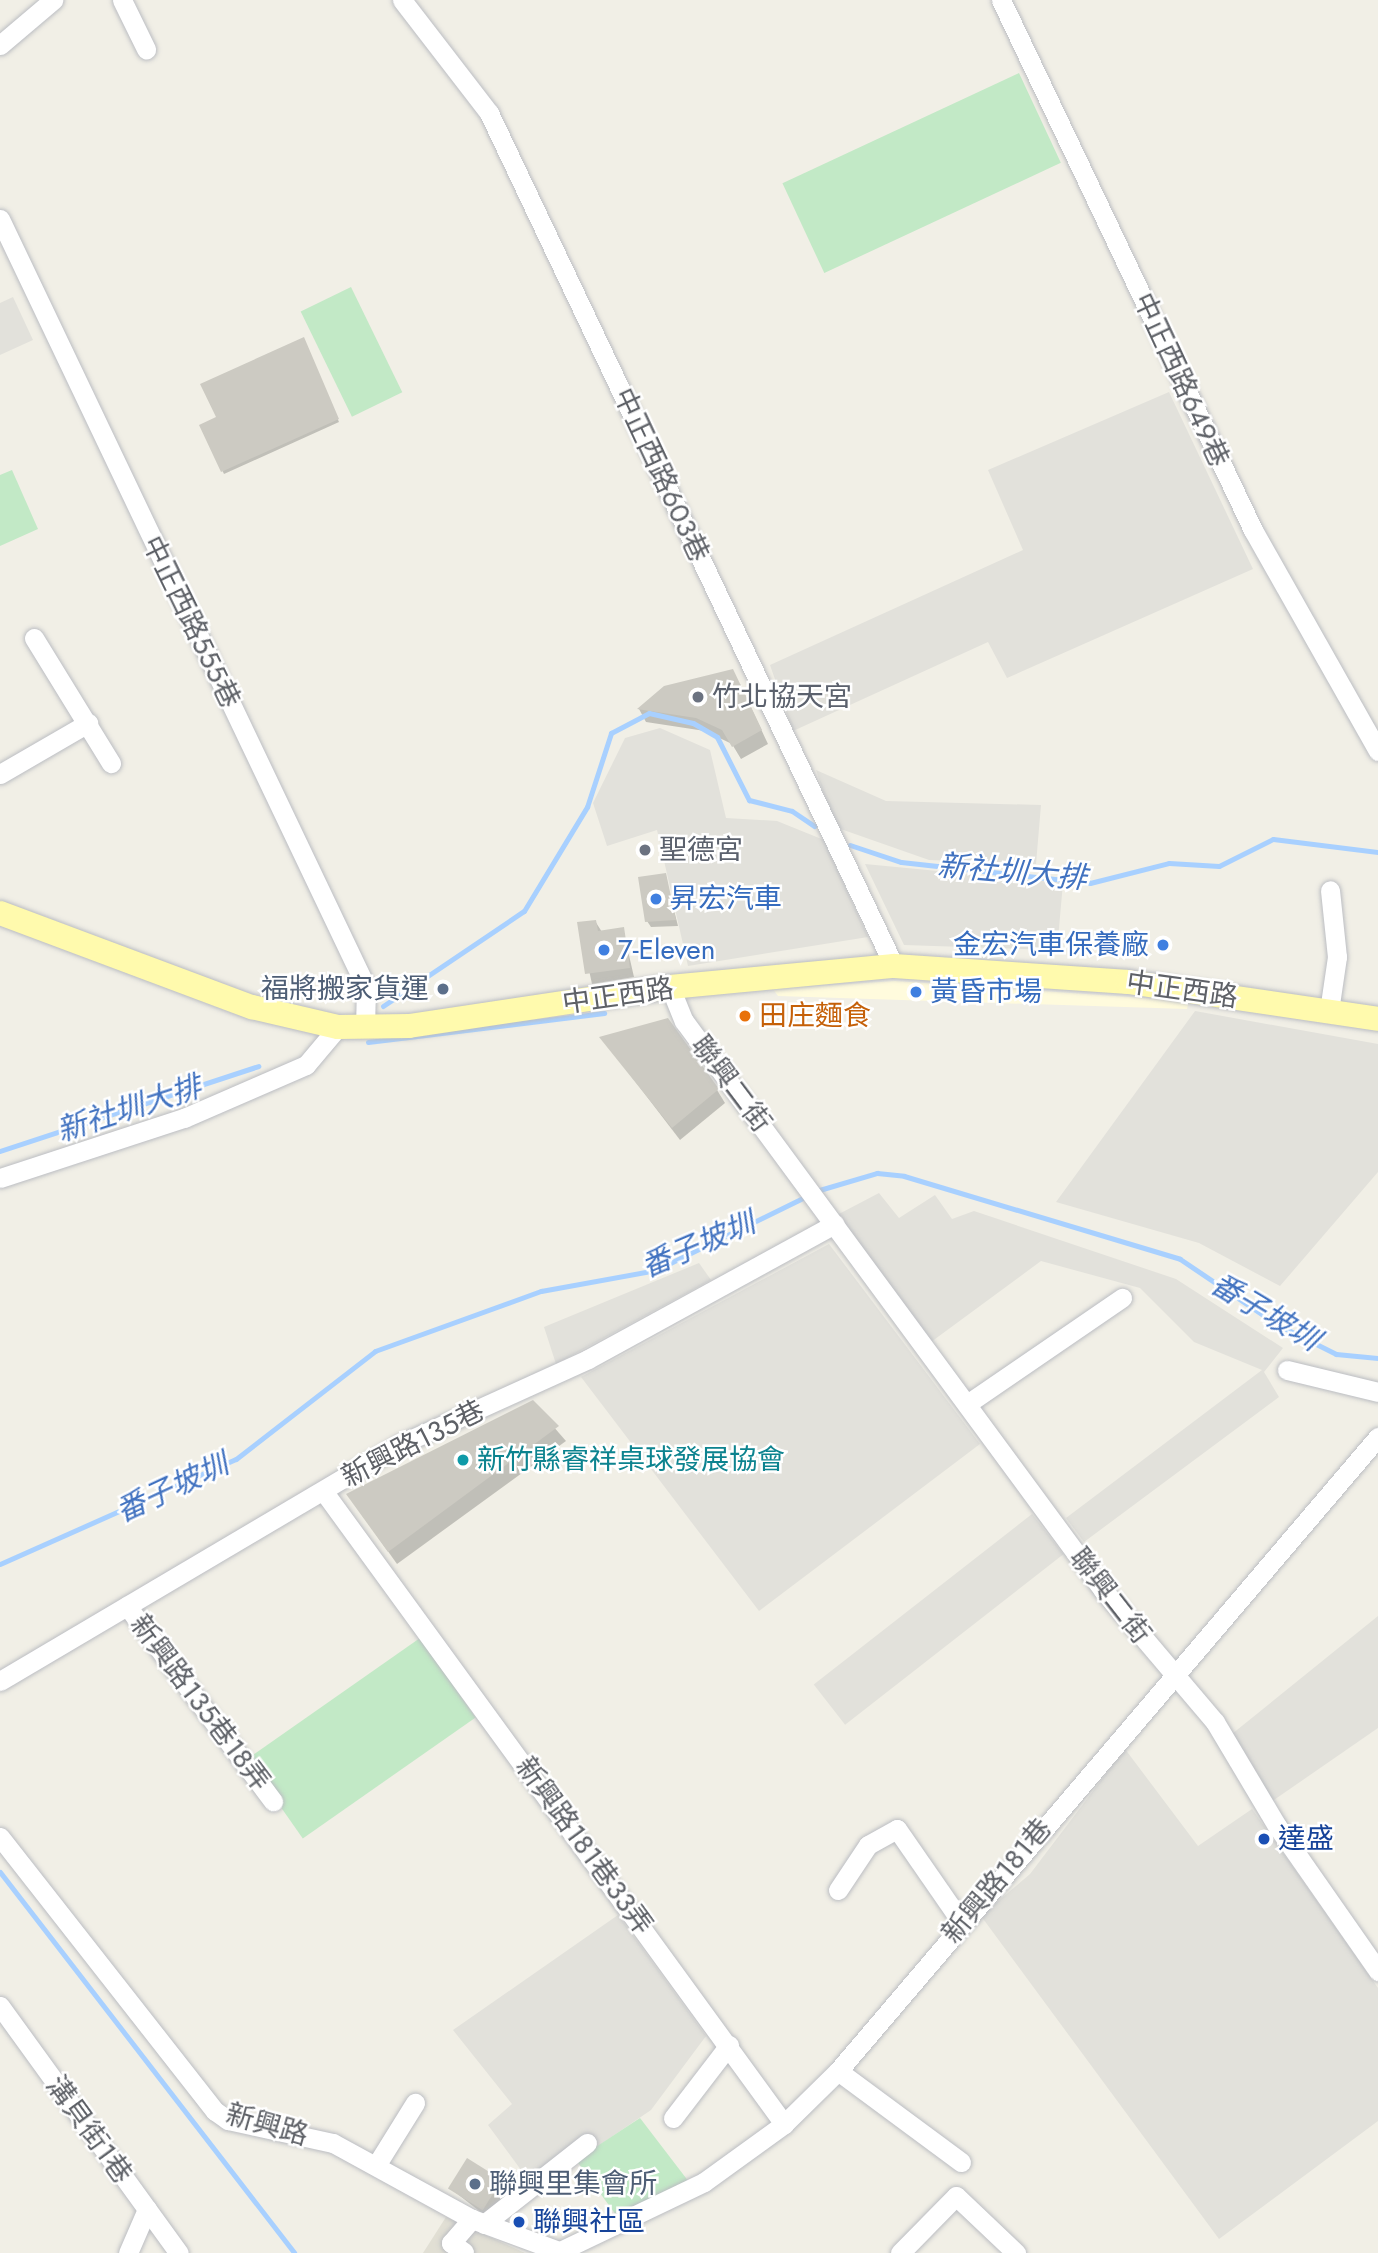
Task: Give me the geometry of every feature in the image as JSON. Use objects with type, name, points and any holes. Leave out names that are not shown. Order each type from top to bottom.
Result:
[{"type":"main road","name":"中正西路","points":[[0,914],[252,1007],[338,1027],[365,1028],[670,987],[894,966],[1128,982],[1378,1018]]},
{"type":"street","points":[[0,45],[53,0]]},
{"type":"street","points":[[122,0],[146,49]]},
{"type":"street","name":"中正西路603巷","points":[[402,0],[489,113],[894,966]]},
{"type":"street","name":"中正西路649巷","points":[[1001,0],[1253,530],[1378,751]]},
{"type":"street","name":"中正西路555巷","points":[[0,219],[366,988],[365,1028]]},
{"type":"street","points":[[34,638],[111,763]]},
{"type":"street","points":[[0,774],[88,723]]},
{"type":"street","points":[[1329,1011],[1336,957],[1330,890]]},
{"type":"street","name":"聯興二街","points":[[670,987],[684,1021],[798,1177],[1172,1675],[1215,1722],[1277,1826],[1378,1971]]},
{"type":"street","points":[[0,1178],[184,1118],[306,1065],[338,1027]]},
{"type":"street","name":"新興路135巷","points":[[0,1681],[324,1492],[401,1444],[588,1359],[835,1224]]},
{"type":"street","points":[[967,1404],[1122,1298]]},
{"type":"street","points":[[1287,1370],[1378,1392]]},
{"type":"street","name":"新興路181巷","points":[[559,2252],[704,2182],[785,2124],[838,2071],[1172,1675],[1378,1437]]},
{"type":"street","name":"新興路181巷33弄","points":[[324,1492],[785,2124]]},
{"type":"street","name":"新興路135巷18弄","points":[[127,1606],[273,1801]]},
{"type":"street","points":[[838,1890],[868,1845],[897,1829],[962,1923]]},
{"type":"street","name":"新興路","points":[[0,1837],[215,2111],[228,2120],[333,2143],[377,2164],[478,2221],[559,2252]]},
{"type":"street","name":"溝貝街1巷","points":[[0,2006],[179,2253]]},
{"type":"street","points":[[673,2118],[729,2045]]},
{"type":"street","points":[[838,2071],[961,2162]]},
{"type":"street","points":[[377,2164],[415,2103]]},
{"type":"street","points":[[464,2252],[451,2243],[587,2143]]},
{"type":"street","points":[[900,2253],[956,2196],[1016,2253]]},
{"type":"street","points":[[128,2253],[147,2209]]},
{"type":"shaded area","points":[[13,297],[33,340],[0,355],[0,303]]},
{"type":"shaded area","points":[[1169,392],[1253,569],[1007,678],[988,642],[793,731],[770,665],[1023,550],[988,470]]},
{"type":"shaded area","points":[[660,728],[710,750],[726,818],[777,821],[824,840],[868,937],[688,966],[657,830],[607,846],[593,803],[625,738]]},
{"type":"shaded area","points":[[816,770],[886,801],[1041,805],[1036,864],[929,860],[835,827]]},
{"type":"shaded area","points":[[865,864],[1063,883],[1057,950],[904,945]]},
{"type":"shaded area","name":"黃昏市場","points":[[895,981],[1189,1001],[1187,1009],[778,996],[773,989]]},
{"type":"shaded area","points":[[1195,1011],[1378,1044],[1378,1172],[1280,1286],[1199,1243],[1056,1202]]},
{"type":"shaded area","points":[[879,1193],[899,1218],[935,1195],[952,1219],[974,1211],[1176,1279],[1283,1348],[1264,1372],[1279,1397],[1084,1542],[1066,1518],[1262,1370],[1194,1342],[1140,1288],[1041,1261],[931,1342],[837,1215]]},
{"type":"shaded area","points":[[829,1244],[980,1444],[759,1611],[581,1377]]},
{"type":"shaded area","points":[[699,1263],[711,1280],[556,1364],[544,1327]]},
{"type":"shaded area","points":[[1032,1514],[1063,1554],[845,1725],[814,1685]]},
{"type":"shaded area","points":[[1378,1616],[1378,1728],[1271,1802],[1227,1738]]},
{"type":"shaded area","points":[[1125,1749],[1198,1846],[1252,1809],[1378,1988],[1378,2121],[1219,2239],[981,1916],[1030,1874]]},
{"type":"shaded area","points":[[618,1915],[706,2036],[651,2110],[535,2189],[488,2125],[512,2104],[453,2030]]},
{"type":"shaded area","points":[[446,2217],[525,2253],[423,2253]]},
{"type":"green space","points":[[1019,73],[1061,163],[824,273],[782,183]]},
{"type":"green space","points":[[351,287],[402,392],[352,417],[301,312]]},
{"type":"green space","points":[[12,470],[38,529],[0,546],[0,475]]},
{"type":"green space","points":[[420,1638],[476,1717],[303,1838],[247,1759]]},
{"type":"green space","points":[[640,2118],[689,2182],[616,2215],[576,2160]]},
{"type":"building","points":[[304,337],[339,419],[221,472],[199,425],[216,417],[200,384]]},
{"type":"building","name":"竹北協天宮","points":[[733,669],[762,730],[732,747],[722,730],[696,718],[637,709],[664,686]]},
{"type":"building","name":"昇宏汽車","points":[[666,873],[676,920],[645,922],[638,877]]},
{"type":"building","name":"7-Eleven","points":[[596,920],[598,931],[624,927],[630,968],[585,974],[577,922]]},
{"type":"building","points":[[668,1018],[719,1089],[672,1128],[599,1037]]},
{"type":"building","name":"新竹縣睿祥桌球發展協會","points":[[533,1400],[559,1426],[388,1552],[346,1494]]},
{"type":"building","name":"聯興里集會所","points":[[467,2158],[502,2180],[483,2210],[448,2189]]},
{"type":"waterway","name":"新社圳大排","points":[[383,1006],[524,911],[587,807],[611,733],[649,713],[693,723],[717,737],[749,800],[792,811],[814,826]]},
{"type":"waterway","name":"新社圳大排","points":[[850,845],[901,862],[1090,883],[1169,863],[1219,866],[1273,839],[1378,852]]},
{"type":"waterway","points":[[368,1042],[604,1013]]},
{"type":"waterway","name":"新社圳大排","points":[[0,1151],[258,1066]]},
{"type":"waterway","name":"番子坡圳","points":[[816,1191],[877,1173],[904,1176],[1180,1259],[1278,1325],[1336,1354],[1378,1358]]},
{"type":"waterway","name":"番子坡圳","points":[[0,1564],[236,1459],[375,1351],[541,1291],[656,1270],[807,1196]]},
{"type":"waterway","points":[[0,1872],[294,2253]]},
{"type":"place","name":"竹北協天宮","points":[[698,697]]},
{"type":"place","name":"聖德宮","points":[[645,850]]},
{"type":"place","name":"昇宏汽車","points":[[656,899]]},
{"type":"place","name":"金宏汽車保養廠","points":[[1163,945]]},
{"type":"place","name":"7-Eleven","points":[[604,950]]},
{"type":"place","name":"福將搬家貨運","points":[[443,989]]},
{"type":"place","name":"黃昏市場","points":[[916,992]]},
{"type":"place","name":"田庄麵食","points":[[745,1016]]},
{"type":"place","name":"新竹縣睿祥桌球發展協會","points":[[463,1460]]},
{"type":"place","name":"達盛","points":[[1264,1839]]},
{"type":"place","name":"聯興里集會所","points":[[475,2184]]},
{"type":"place","name":"聯興社區","points":[[519,2222]]}]
